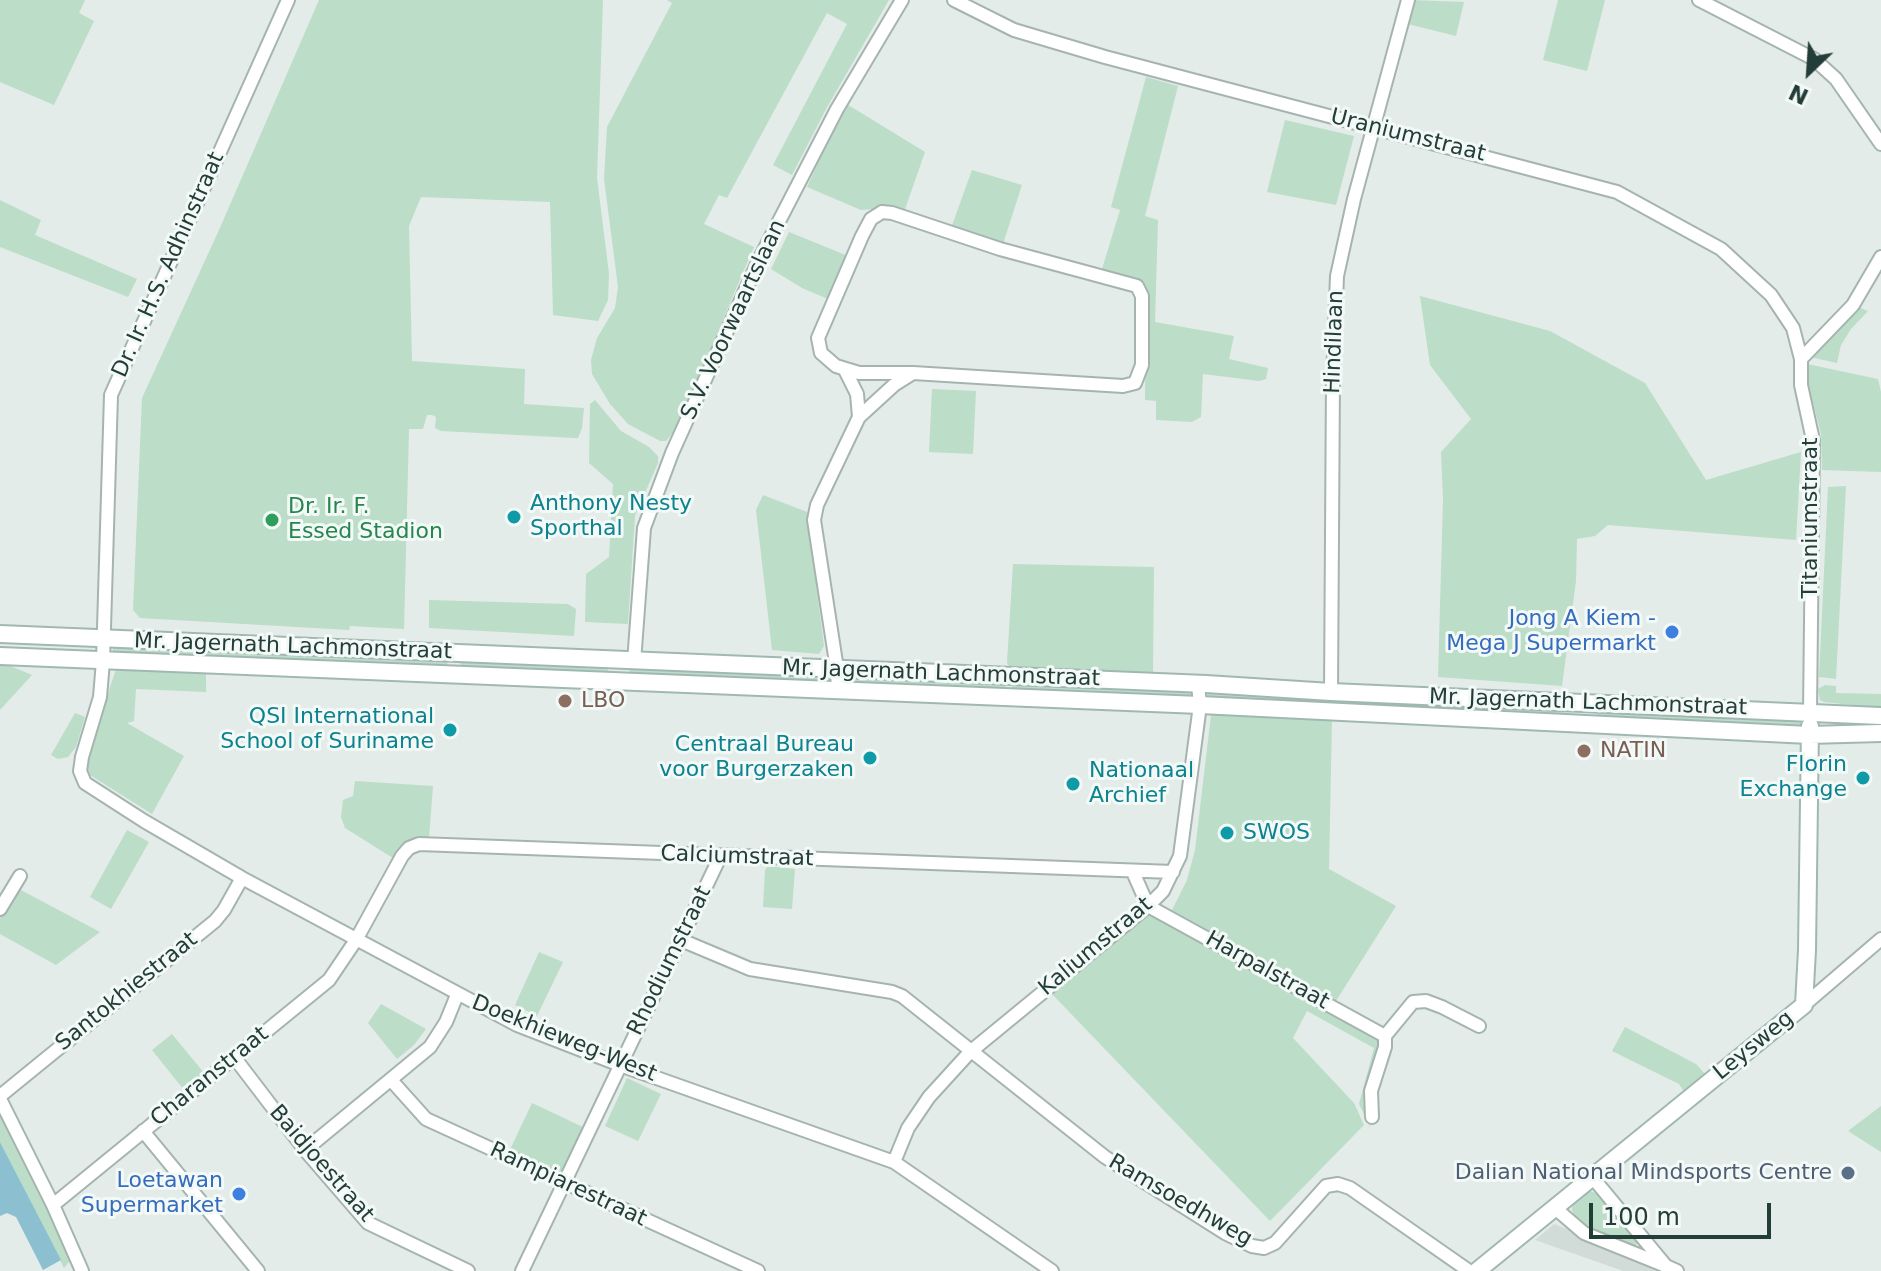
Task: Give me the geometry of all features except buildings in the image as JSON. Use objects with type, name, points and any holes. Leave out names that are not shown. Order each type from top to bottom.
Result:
[{"type":"main road","name":"Mr. Jagernath Lachmonstraat","points":[[0,634],[1881,716]]},
{"type":"main road","points":[[459,674],[460,654]]},
{"type":"main road","name":"Mr. Jagernath Lachmonstraat","points":[[0,656],[1200,705],[1809,735],[1881,733]]},
{"type":"main road","points":[[621,681],[627,661]]},
{"type":"main road","name":"Leysweg","points":[[1477,1271],[1804,1005],[1810,712]]},
{"type":"street","name":"Dr. Ir. H.S. Adhinstraat","points":[[85,783],[80,771],[100,697],[105,639],[111,395],[288,0]]},
{"type":"street","name":"S.V. Voorwaartslaan","points":[[627,661],[644,528],[667,465],[759,260],[837,109],[902,0]]},
{"type":"street","name":"Uraniumstraat","points":[[954,0],[980,15],[1030,35],[1261,100],[1374,126],[1610,189],[1645,205],[1721,249],[1771,295],[1793,328],[1801,359]]},
{"type":"street","name":"Hindilaan","points":[[1331,692],[1337,276],[1354,199],[1408,0]]},
{"type":"street","points":[[1699,0],[1814,59],[1842,86],[1881,144]]},
{"type":"street","points":[[882,212],[1000,249],[1130,283],[1137,286],[1142,296],[1142,365],[1135,383],[1123,386],[913,373],[845,370],[821,353],[818,338],[862,236],[871,219],[882,212]]},
{"type":"street","points":[[1801,359],[1853,305],[1881,257]]},
{"type":"street","name":"Titaniumstraat","points":[[1801,359],[1801,385],[1813,440],[1810,712]]},
{"type":"street","points":[[845,370],[857,394],[859,417]]},
{"type":"street","points":[[838,691],[814,520],[817,505],[859,417],[894,385],[913,373]]},
{"type":"street","name":"Kaliumstraat","points":[[894,1162],[908,1128],[929,1097],[970,1052],[1163,891],[1180,856],[1200,705],[1198,684]]},
{"type":"street","name":"Doekhieweg-West","points":[[85,783],[242,878],[517,1025],[620,1065],[894,1162],[1052,1271]]},
{"type":"street","name":"Calciumstraat","points":[[356,940],[402,856],[409,848],[419,844],[1173,872]]},
{"type":"street","name":"Rhodiumstraat","points":[[522,1271],[720,857]]},
{"type":"street","points":[[1133,872],[1148,906]]},
{"type":"street","points":[[0,909],[20,876]]},
{"type":"street","name":"Santokhiestraat","points":[[0,1098],[215,921],[242,878]]},
{"type":"street","name":"Harpalstraat","points":[[1148,906],[1385,1036]]},
{"type":"street","points":[[1804,1005],[1881,939]]},
{"type":"street","name":"Charanstraat","points":[[53,1205],[329,980],[356,940]]},
{"type":"street","name":"Ramsoedhweg","points":[[681,940],[750,969],[902,996],[1105,1157],[1225,1233],[1252,1246],[1264,1248],[1275,1243],[1326,1186],[1338,1184],[1350,1188],[1469,1271]]},
{"type":"street","points":[[305,1150],[430,1047],[446,1022],[457,995]]},
{"type":"street","points":[[1372,1117],[1371,1091],[1385,1047],[1385,1036],[1413,1002],[1426,1001],[1479,1026]]},
{"type":"street","name":"Baidjoestraat","points":[[234,1057],[305,1150],[368,1223],[468,1271]]},
{"type":"street","name":"Rampiarestraat","points":[[391,1080],[426,1119],[758,1271]]},
{"type":"street","points":[[0,1098],[82,1271]]},
{"type":"street","points":[[143,1131],[258,1271]]},
{"type":"street","points":[[1593,1178],[1670,1269]]},
{"type":"street","points":[[1555,1208],[1584,1233],[1670,1269]]},
{"type":"shaded area","points":[[1554,1224],[1666,1266],[1667,1271],[1623,1271],[1535,1240]]},
{"type":"green space","points":[[0,0],[85,0],[79,13],[94,21],[54,105],[0,82]]},
{"type":"green space","points":[[319,0],[603,0],[597,178],[609,274],[608,300],[598,321],[553,315],[550,202],[421,197],[409,226],[412,361],[525,369],[524,404],[584,408],[582,428],[578,438],[441,431],[435,428],[436,417],[427,415],[423,429],[409,429],[404,629],[350,626],[349,630],[140,618],[133,610],[142,398]]},
{"type":"green space","points":[[667,0],[889,0],[792,175],[773,165],[847,24],[827,13],[727,198],[719,195],[704,224],[754,247],[676,429],[666,441],[660,441],[628,424],[610,404],[592,374],[591,360],[597,338],[615,308],[618,287],[604,179],[607,127],[672,3]]},
{"type":"green space","points":[[1410,0],[1464,2],[1456,36],[1404,23]]},
{"type":"green space","points":[[1558,0],[1605,0],[1587,71],[1543,60]]},
{"type":"green space","points":[[1146,77],[1178,86],[1145,216],[1158,220],[1155,322],[1234,336],[1229,359],[1268,368],[1266,379],[1259,381],[1203,374],[1201,417],[1192,422],[1156,420],[1156,401],[1145,400],[1146,291],[1143,282],[1102,269],[1120,210],[1111,207]]},
{"type":"green space","points":[[845,103],[925,152],[904,212],[883,208],[861,210],[807,187]]},
{"type":"green space","points":[[1285,120],[1354,136],[1336,205],[1267,192]]},
{"type":"green space","points":[[972,170],[1022,185],[1003,244],[951,228]]},
{"type":"green space","points":[[0,200],[41,220],[35,235],[137,279],[128,297],[0,247]]},
{"type":"green space","points":[[789,232],[848,256],[828,299],[771,269]]},
{"type":"green space","points":[[1420,296],[1550,331],[1645,383],[1706,480],[1801,452],[1796,540],[1608,525],[1595,536],[1577,539],[1576,581],[1562,686],[1438,677],[1443,499],[1441,452],[1471,419],[1430,365]]},
{"type":"green space","points":[[1856,306],[1868,311],[1841,345],[1837,363],[1810,357],[1839,328]]},
{"type":"green space","points":[[1807,364],[1878,379],[1881,392],[1881,472],[1822,470],[1821,434],[1807,379]]},
{"type":"green space","points":[[932,389],[976,391],[973,454],[929,452]]},
{"type":"green space","points":[[595,400],[621,431],[649,447],[658,456],[658,463],[635,516],[628,624],[585,622],[586,574],[609,557],[613,484],[589,463],[590,404]]},
{"type":"green space","points":[[1846,486],[1836,679],[1819,677],[1828,487]]},
{"type":"green space","points":[[763,495],[807,512],[824,646],[819,654],[772,650],[756,510]]},
{"type":"green space","points":[[1013,564],[1154,567],[1153,674],[1009,666]]},
{"type":"green space","points":[[429,600],[568,604],[576,609],[574,636],[429,628]]},
{"type":"green space","points":[[113,646],[448,662],[446,667],[197,657],[117,652],[113,651]]},
{"type":"green space","points":[[460,661],[607,666],[608,671],[607,674],[461,668]]},
{"type":"green space","points":[[0,665],[32,675],[0,710]]},
{"type":"green space","points":[[629,668],[830,676],[833,685],[630,675]]},
{"type":"green space","points":[[116,669],[206,674],[206,692],[136,689],[134,721],[127,723],[184,756],[152,814],[90,775],[87,766]]},
{"type":"green space","points":[[847,677],[1004,682],[1006,691],[848,684]]},
{"type":"green space","points":[[1015,683],[1188,691],[1191,694],[1190,699],[1014,691],[1012,687]]},
{"type":"green space","points":[[1825,685],[1836,686],[1836,693],[1881,694],[1881,708],[1824,702],[1820,700],[1818,689]]},
{"type":"green space","points":[[1208,692],[1535,708],[1581,715],[1207,699]]},
{"type":"green space","points":[[1596,711],[1801,719],[1802,722],[1793,727],[1600,718]]},
{"type":"green space","points":[[75,713],[85,717],[76,747],[68,757],[58,759],[51,755]]},
{"type":"green space","points":[[1211,715],[1332,719],[1329,869],[1396,906],[1336,1001],[1172,910],[1187,880],[1195,850]]},
{"type":"green space","points":[[355,781],[433,786],[429,838],[409,842],[393,858],[345,828],[341,817],[343,800],[353,796]]},
{"type":"green space","points":[[127,830],[149,842],[111,909],[90,897]]},
{"type":"green space","points":[[768,866],[795,869],[792,909],[763,907],[765,870]]},
{"type":"green space","points":[[19,889],[100,932],[56,965],[0,934],[0,915]]},
{"type":"green space","points":[[1149,913],[1380,1041],[1370,1127],[1359,1104],[1374,1048],[1307,1011],[1293,1038],[1354,1103],[1364,1125],[1270,1221],[1051,993]]},
{"type":"green space","points":[[539,952],[563,962],[537,1016],[515,1005]]},
{"type":"green space","points":[[381,1004],[426,1029],[414,1045],[397,1059],[368,1023]]},
{"type":"green space","points":[[1625,1027],[1696,1064],[1706,1075],[1685,1093],[1679,1084],[1612,1051]]},
{"type":"green space","points":[[172,1034],[205,1074],[184,1090],[152,1050]]},
{"type":"green space","points":[[627,1078],[661,1094],[638,1141],[605,1126]]},
{"type":"green space","points":[[532,1103],[585,1128],[561,1175],[508,1154]]},
{"type":"green space","points":[[1881,1106],[1881,1152],[1848,1131]]},
{"type":"green space","points":[[0,1112],[69,1255],[69,1262],[64,1268],[0,1142]]},
{"type":"green space","points":[[1587,1190],[1598,1194],[1635,1239],[1637,1244],[1634,1248],[1582,1225],[1576,1219],[1573,1202]]},
{"type":"water","points":[[0,1142],[61,1260],[43,1270],[16,1217],[7,1213],[0,1216]]},
{"type":"place","name":"Anthony Nesty Sporthal","points":[[514,517]]},
{"type":"place","name":"Dr. Ir. F. Essed Stadion","points":[[272,520]]},
{"type":"place","name":"Jong A Kiem - Mega J Supermarkt","points":[[1672,632]]},
{"type":"place","name":"LBO","points":[[565,701]]},
{"type":"place","name":"QSI International School of Suriname","points":[[450,730]]},
{"type":"place","name":"NATIN","points":[[1584,751]]},
{"type":"place","name":"Centraal Bureau voor Burgerzaken","points":[[870,758]]},
{"type":"place","name":"Florin Exchange","points":[[1863,778]]},
{"type":"place","name":"Nationaal Archief","points":[[1073,784]]},
{"type":"place","name":"SWOS","points":[[1227,833]]},
{"type":"place","name":"Dalian National Mindsports Centre","points":[[1848,1173]]},
{"type":"place","name":"Loetawan Supermarket","points":[[239,1194]]}]
